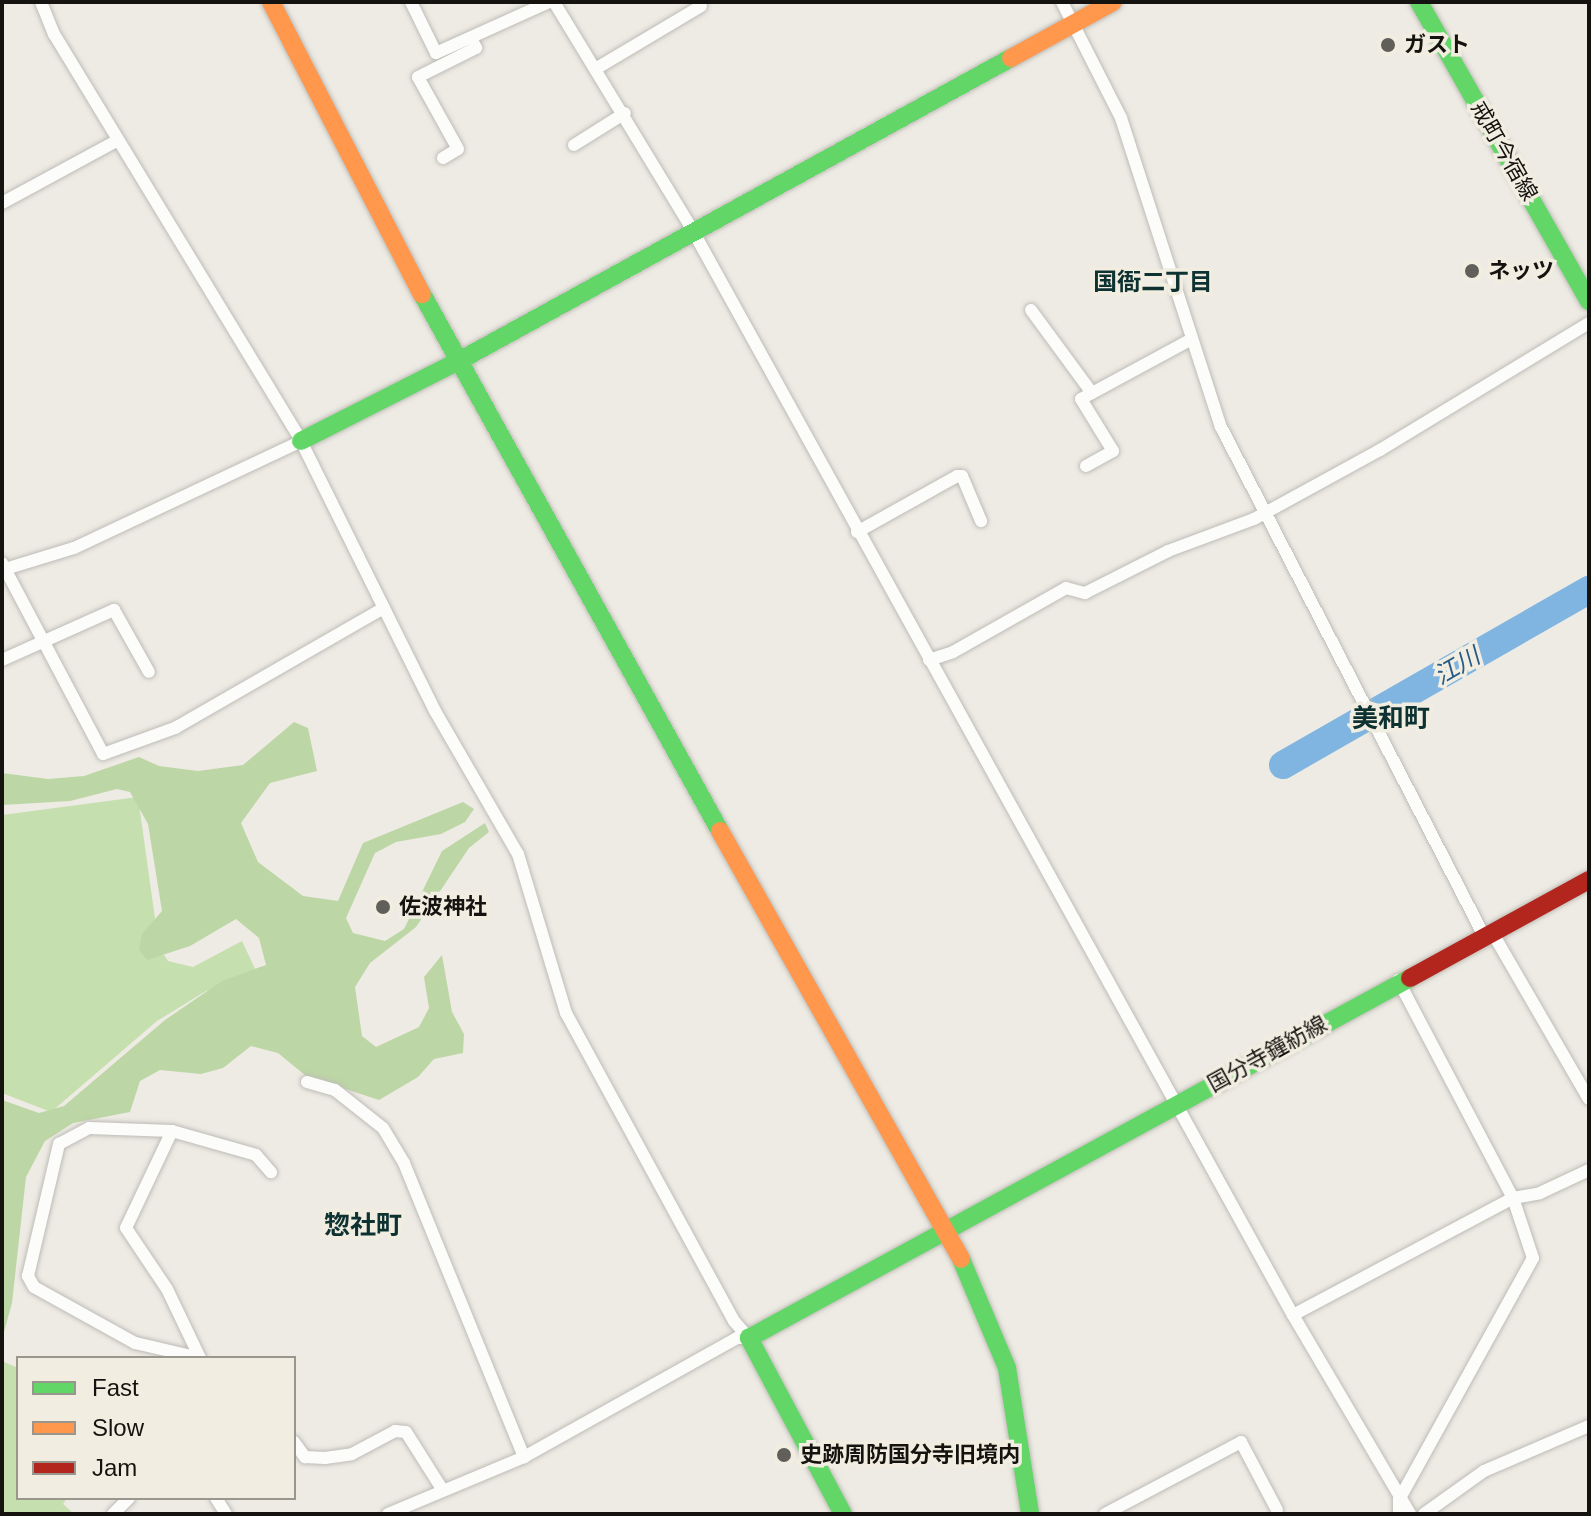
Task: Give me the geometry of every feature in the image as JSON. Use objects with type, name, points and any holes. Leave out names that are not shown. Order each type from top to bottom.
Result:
[{"type":"street","points":[[41,2],[54,34],[301,441],[435,711],[518,854],[566,1013],[734,1321],[749,1338],[843,1514]]},
{"type":"street","points":[[271,2],[457,362],[946,1229],[994,1327],[1007,1368],[1030,1514]]},
{"type":"street","points":[[411,2],[436,53],[552,2],[597,68],[693,231],[1293,1315],[1410,1514]]},
{"type":"street","points":[[1062,2],[1121,118],[1221,427],[1488,934],[1589,1099]]},
{"type":"street","points":[[384,608],[175,728],[103,754],[45,639],[3,568],[74,548],[301,441],[457,362],[1113,2]]},
{"type":"street","name":"戒町今宿線","points":[[1419,2],[1589,301]]},
{"type":"street","points":[[597,68],[701,6]]},
{"type":"street","points":[[443,158],[458,149],[418,77],[476,48],[471,38]]},
{"type":"street","points":[[574,145],[625,113]]},
{"type":"street","points":[[2,202],[118,140]]},
{"type":"street","points":[[1031,310],[1092,393]]},
{"type":"street","points":[[929,660],[953,652],[1066,588],[1085,593],[1168,551],[1266,512],[1589,323]]},
{"type":"street","points":[[1086,466],[1113,451],[1081,399],[1192,339]]},
{"type":"street","points":[[857,532],[957,476],[962,476],[981,521]]},
{"type":"street","points":[[2,660],[114,610],[149,672]]},
{"type":"street","name":"国分寺鐘紡線","points":[[749,1338],[1398,980],[1589,880]]},
{"type":"street","points":[[1398,980],[1513,1198],[1533,1258],[1399,1500],[1399,1514]]},
{"type":"street","points":[[307,1082],[335,1090],[383,1128],[404,1163],[524,1457]]},
{"type":"street","points":[[191,1356],[135,1343],[34,1287],[28,1276],[59,1144],[89,1128],[172,1131],[256,1155],[271,1172]]},
{"type":"street","points":[[172,1131],[126,1228],[167,1289],[199,1356]]},
{"type":"street","points":[[1293,1315],[1513,1198],[1540,1193],[1589,1170]]},
{"type":"street","points":[[388,1514],[524,1457],[737,1338],[749,1338]]},
{"type":"street","points":[[1424,1514],[1484,1471],[1589,1426]]},
{"type":"street","points":[[296,1445],[305,1457],[325,1458],[352,1454],[395,1431],[406,1432],[442,1489]]},
{"type":"street","points":[[1105,1514],[1241,1442],[1277,1510]]},
{"type":"green space","points":[[294,722],[308,728],[317,771],[270,783],[241,823],[258,862],[303,896],[338,901],[363,843],[463,802],[474,809],[465,822],[441,834],[396,842],[375,853],[346,918],[353,933],[385,941],[404,929],[442,851],[485,823],[489,832],[469,848],[416,927],[370,963],[355,987],[362,1036],[376,1047],[419,1027],[429,1008],[424,977],[442,955],[452,1012],[464,1034],[463,1053],[434,1059],[418,1077],[379,1100],[306,1076],[278,1053],[251,1046],[223,1068],[201,1074],[160,1070],[140,1081],[130,1112],[73,1123],[45,1141],[26,1177],[12,1303],[2,1339],[2,1100],[39,1113],[64,1106],[165,1020],[222,981],[266,965],[259,938],[236,919],[190,946],[147,960],[139,950],[142,934],[162,911],[148,824],[130,792],[117,789],[70,801],[2,805],[2,773],[48,779],[84,776],[139,757],[159,766],[198,771],[243,765]]},
{"type":"green space","points":[[138,797],[159,947],[168,961],[193,967],[242,941],[258,975],[206,991],[157,1021],[51,1112],[2,1093],[2,815]]},
{"type":"green space","points":[[2,1361],[16,1367],[16,1500],[66,1500],[63,1504],[74,1514],[2,1514]]},
{"type":"waterway","name":"江川","points":[[1283,765],[1589,590]]},
{"type":"traffic: fast","points":[[1419,2],[1589,301]]},
{"type":"traffic: fast","points":[[301,441],[457,362],[1011,58]]},
{"type":"traffic: fast","points":[[422,294],[720,831]]},
{"type":"traffic: fast","points":[[843,1514],[749,1338],[1410,978]]},
{"type":"traffic: fast","points":[[961,1259],[1007,1368],[1030,1514]]},
{"type":"traffic: slow","points":[[271,2],[422,294]]},
{"type":"traffic: slow","points":[[1011,58],[1113,2]]},
{"type":"traffic: slow","points":[[720,831],[961,1259]]},
{"type":"traffic: jam","points":[[1410,978],[1589,880]]},
{"type":"place","name":"ガスト","points":[[1388,45]]},
{"type":"place","name":"ネッツ","points":[[1472,271]]},
{"type":"place","name":"佐波神社","points":[[383,907]]},
{"type":"place","name":"史跡周防国分寺旧境内","points":[[784,1455]]},
{"type":"district","name":"国衙二丁目","points":[[1153,282]]},
{"type":"district","name":"美和町","points":[[1391,719]]},
{"type":"district","name":"惣社町","points":[[363,1226]]}]
